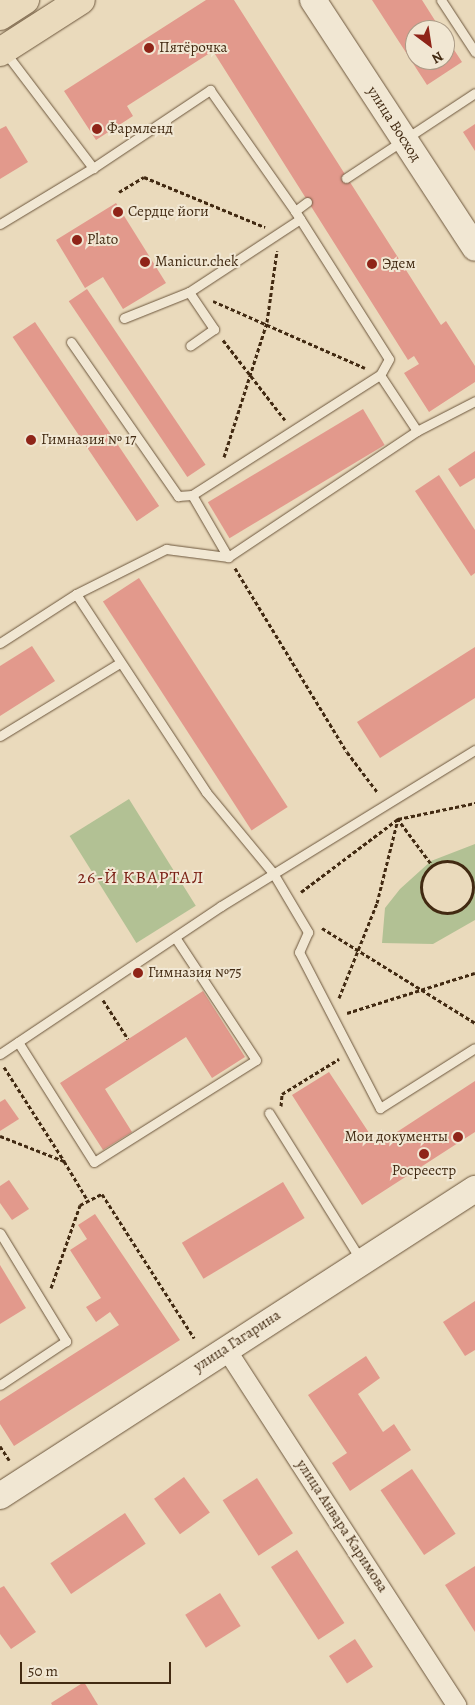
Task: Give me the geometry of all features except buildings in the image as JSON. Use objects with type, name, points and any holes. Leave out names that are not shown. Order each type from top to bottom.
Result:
[{"type":"main road","points":[[0,16],[25,0]]},
{"type":"main road","points":[[2,51],[81,0]]},
{"type":"street","name":"улица Восход","points":[[313,0],[475,248]]},
{"type":"street","name":"улица Гагарина","points":[[2,1490],[475,1189]]},
{"type":"street","name":"улица Анвара Каримова","points":[[226,1348],[456,1705]]},
{"type":"lane","points":[[441,0],[475,52]]},
{"type":"lane","points":[[2,51],[93,168]]},
{"type":"lane","points":[[0,224],[93,168],[210,90],[295,211],[389,359],[380,375],[192,495],[178,496],[71,342]]},
{"type":"lane","points":[[346,178],[475,93]]},
{"type":"lane","points":[[295,211],[306,202]]},
{"type":"lane","points":[[124,318],[189,292],[300,219]]},
{"type":"lane","points":[[189,292],[214,329],[190,346]]},
{"type":"lane","points":[[380,375],[417,431]]},
{"type":"lane","points":[[0,643],[76,594],[166,549],[228,557],[417,431],[475,401]]},
{"type":"lane","points":[[192,495],[228,557]]},
{"type":"lane","points":[[76,594],[118,664],[206,792],[273,873],[308,932],[299,952],[348,1053],[380,1108],[475,1048]]},
{"type":"lane","points":[[0,736],[118,664]]},
{"type":"lane","points":[[0,1054],[273,873],[475,750]]},
{"type":"lane","points":[[18,1042],[94,1162],[256,1060],[175,937]]},
{"type":"lane","points":[[269,1113],[361,1260]]},
{"type":"lane","points":[[0,1233],[66,1341],[0,1385]]},
{"type":"path","points":[[119,192],[144,177],[279,233],[267,322],[217,479]]},
{"type":"path","points":[[189,292],[267,322],[380,375]]},
{"type":"path","points":[[214,329],[294,430]]},
{"type":"path","points":[[228,557],[347,752],[432,865]]},
{"type":"path","points":[[305,898],[300,890],[398,819],[475,803]]},
{"type":"path","points":[[332,1019],[355,950],[377,903],[398,819]]},
{"type":"path","points":[[450,860],[466,868],[474,885],[469,902],[454,913],[435,911],[422,898],[421,880],[432,865],[450,860]]},
{"type":"path","points":[[318,922],[323,930],[421,986],[475,1023]]},
{"type":"path","points":[[332,1019],[421,986],[475,973]]},
{"type":"path","points":[[111,1012],[128,1039]]},
{"type":"path","points":[[279,1129],[282,1094],[348,1053]]},
{"type":"path","points":[[0,1060],[88,1201]]},
{"type":"path","points":[[0,1136],[64,1161]]},
{"type":"path","points":[[45,1306],[80,1205],[102,1194],[194,1338]]},
{"type":"path","points":[[0,1446],[10,1460]]},
{"type":"green space","points":[[129,799],[196,906],[136,943],[70,836]]},
{"type":"green space","points":[[475,844],[475,920],[433,944],[382,943],[385,908],[400,889],[431,861]],"holes":[[[449,860],[466,868],[474,885],[469,902],[454,913],[435,911],[423,898],[421,880],[432,865]]]},
{"type":"place","name":"Пятёрочка","points":[[149,48]]},
{"type":"place","name":"Фармленд","points":[[97,129]]},
{"type":"place","name":"Сердце йоги","points":[[118,212]]},
{"type":"place","name":"Plato","points":[[77,240]]},
{"type":"place","name":"Manicur.chek","points":[[145,262]]},
{"type":"place","name":"Эдем","points":[[372,264]]},
{"type":"place","name":"Гимназия № 17","points":[[31,440]]},
{"type":"place","name":"Гимназия №75","points":[[138,973]]},
{"type":"place","name":"Мои документы","points":[[458,1137]]},
{"type":"place","name":"Росреестр","points":[[424,1154]]},
{"type":"district","name":"26-Й КВАРТАЛ","points":[[141,877]]}]
